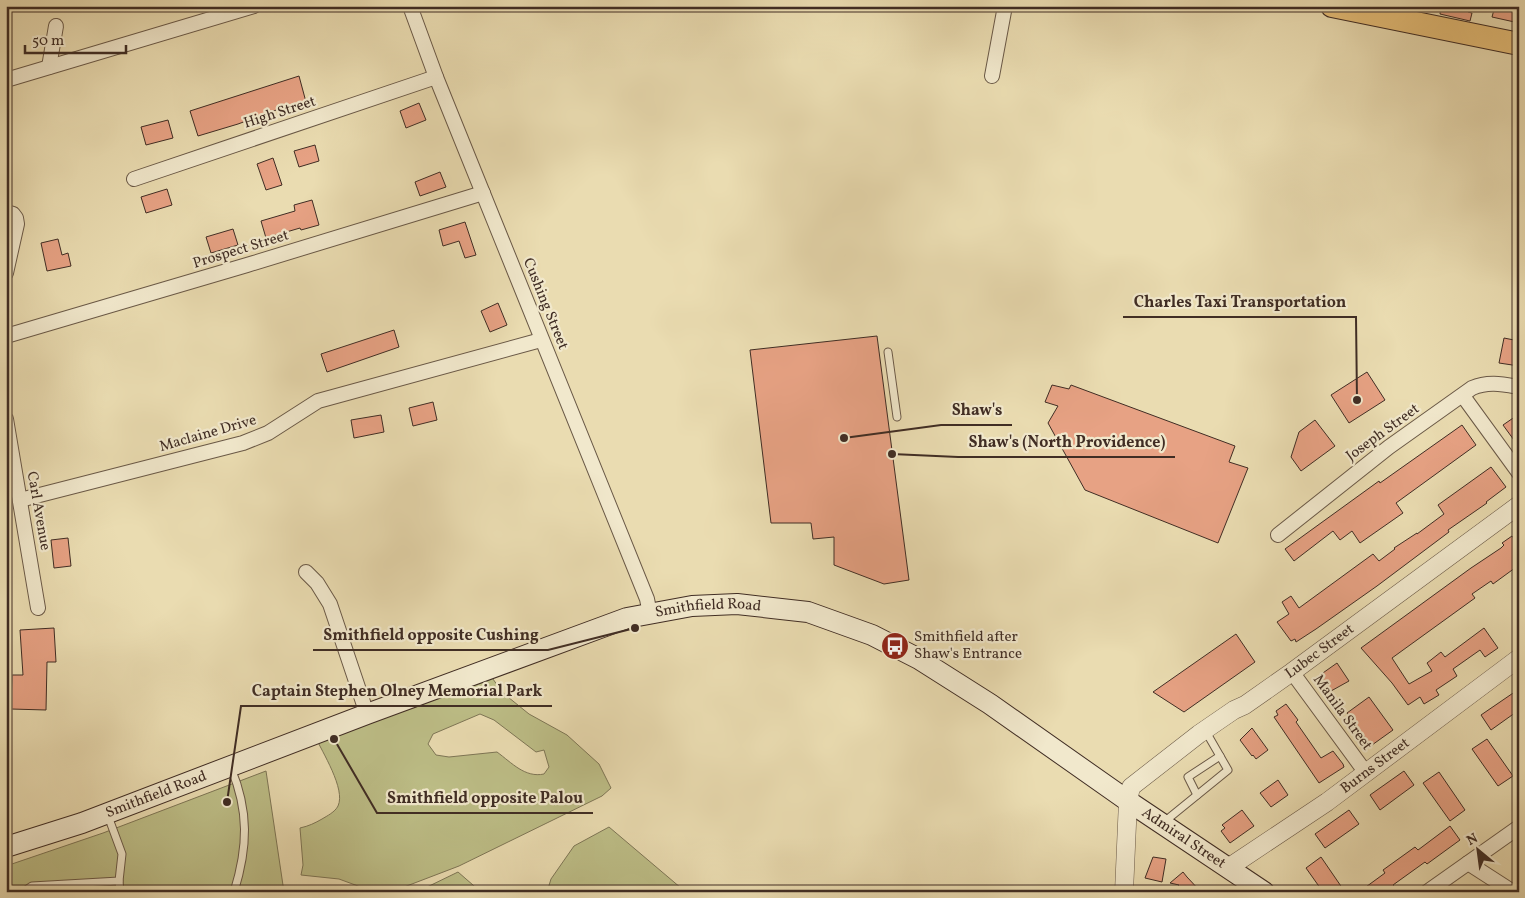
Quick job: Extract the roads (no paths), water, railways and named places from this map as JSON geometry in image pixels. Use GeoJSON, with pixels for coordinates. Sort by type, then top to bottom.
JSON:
{"type":"FeatureCollection","features":[{"type":"Feature","properties":{"kind":"main road"},"geometry":{"type":"LineString","coordinates":[[1332,6],[1519,44]]}},
{"type":"Feature","properties":{"kind":"main road","name":"Smithfield Road"},"geometry":{"type":"LineString","coordinates":[[6,847],[73,826],[367,714],[628,618],[692,606],[730,604],[808,612],[872,635],[919,659],[990,704],[1128,801]]}},
{"type":"Feature","properties":{"kind":"main road","name":"Admiral Street"},"geometry":{"type":"LineString","coordinates":[[1128,801],[1264,892]]}},
{"type":"Feature","properties":{"kind":"street"},"geometry":{"type":"LineString","coordinates":[[6,80],[254,6]]}},
{"type":"Feature","properties":{"kind":"street","name":"Cushing Street"},"geometry":{"type":"LineString","coordinates":[[410,6],[436,77],[484,193],[541,340],[600,479],[647,599],[650,614]]}},
{"type":"Feature","properties":{"kind":"street"},"geometry":{"type":"LineString","coordinates":[[992,76],[1005,6]]}},
{"type":"Feature","properties":{"kind":"street"},"geometry":{"type":"LineString","coordinates":[[49,67],[56,26]]}},
{"type":"Feature","properties":{"kind":"street","name":"High Street"},"geometry":{"type":"LineString","coordinates":[[134,179],[436,77]]}},
{"type":"Feature","properties":{"kind":"street","name":"Prospect Street"},"geometry":{"type":"LineString","coordinates":[[6,336],[484,193]]}},
{"type":"Feature","properties":{"kind":"street"},"geometry":{"type":"LineString","coordinates":[[6,273],[17,224],[16,218],[10,213]]}},
{"type":"Feature","properties":{"kind":"street","name":"Maclaine Drive"},"geometry":{"type":"LineString","coordinates":[[20,500],[243,443],[268,433],[318,401],[541,340]]}},
{"type":"Feature","properties":{"kind":"street","name":"Joseph Street"},"geometry":{"type":"LineString","coordinates":[[1278,535],[1389,446],[1472,388],[1482,384],[1519,387]]}},
{"type":"Feature","properties":{"kind":"street"},"geometry":{"type":"LineString","coordinates":[[1463,396],[1519,473]]}},
{"type":"Feature","properties":{"kind":"street","name":"Carl Avenue"},"geometry":{"type":"LineString","coordinates":[[6,419],[38,608]]}},
{"type":"Feature","properties":{"kind":"street","name":"Lubec Street"},"geometry":{"type":"LineString","coordinates":[[1128,801],[1131,787],[1205,730],[1292,672],[1519,504]]}},
{"type":"Feature","properties":{"kind":"street"},"geometry":{"type":"LineString","coordinates":[[306,572],[317,583],[330,604],[367,714]]}},
{"type":"Feature","properties":{"kind":"street","name":"Burns Street"},"geometry":{"type":"LineString","coordinates":[[1228,868],[1327,802],[1519,658]]}},
{"type":"Feature","properties":{"kind":"street","name":"Manila Street"},"geometry":{"type":"LineString","coordinates":[[1292,672],[1366,773]]}},
{"type":"Feature","properties":{"kind":"street"},"geometry":{"type":"LineString","coordinates":[[1124,892],[1128,801]]}},
{"type":"Feature","properties":{"kind":"street"},"geometry":{"type":"LineString","coordinates":[[1428,892],[1519,827]]}},
{"type":"Feature","properties":{"kind":"street"},"geometry":{"type":"LineString","coordinates":[[1468,863],[1513,892]]}},
{"type":"Feature","properties":{"kind":"lane"},"geometry":{"type":"LineString","coordinates":[[888,352],[897,417]]}},
{"type":"Feature","properties":{"kind":"lane"},"geometry":{"type":"LineString","coordinates":[[1161,824],[1228,770],[1205,730]]}},
{"type":"Feature","properties":{"kind":"lane"},"geometry":{"type":"LineString","coordinates":[[1197,795],[1188,778],[1220,756]]}},
{"type":"Feature","properties":{"kind":"lane"},"geometry":{"type":"LineString","coordinates":[[230,766],[239,788],[246,832],[244,853],[234,892]]}},
{"type":"Feature","properties":{"kind":"lane"},"geometry":{"type":"LineString","coordinates":[[107,813],[122,854],[119,882],[120,892]]}},
{"type":"Feature","properties":{"kind":"lane"},"geometry":{"type":"LineString","coordinates":[[23,892],[32,886],[119,882]]}},
{"type":"Feature","properties":{"kind":"place","name":"Charles Taxi Transportation"},"geometry":{"type":"Point","coordinates":[1357,400]}},
{"type":"Feature","properties":{"kind":"place","name":"Shaw's"},"geometry":{"type":"Point","coordinates":[844,438]}},
{"type":"Feature","properties":{"kind":"place","name":"Shaw's (North Providence)"},"geometry":{"type":"Point","coordinates":[892,454]}},
{"type":"Feature","properties":{"kind":"place","name":"Smithfield opposite Cushing"},"geometry":{"type":"Point","coordinates":[635,628]}},
{"type":"Feature","properties":{"kind":"place","name":"Smithfield after Shaw's Entrance"},"geometry":{"type":"Point","coordinates":[895,646]}},
{"type":"Feature","properties":{"kind":"place","name":"Smithfield opposite Palou"},"geometry":{"type":"Point","coordinates":[334,739]}},
{"type":"Feature","properties":{"kind":"place","name":"Captain Stephen Olney Memorial Park"},"geometry":{"type":"Point","coordinates":[227,802]}}]}
